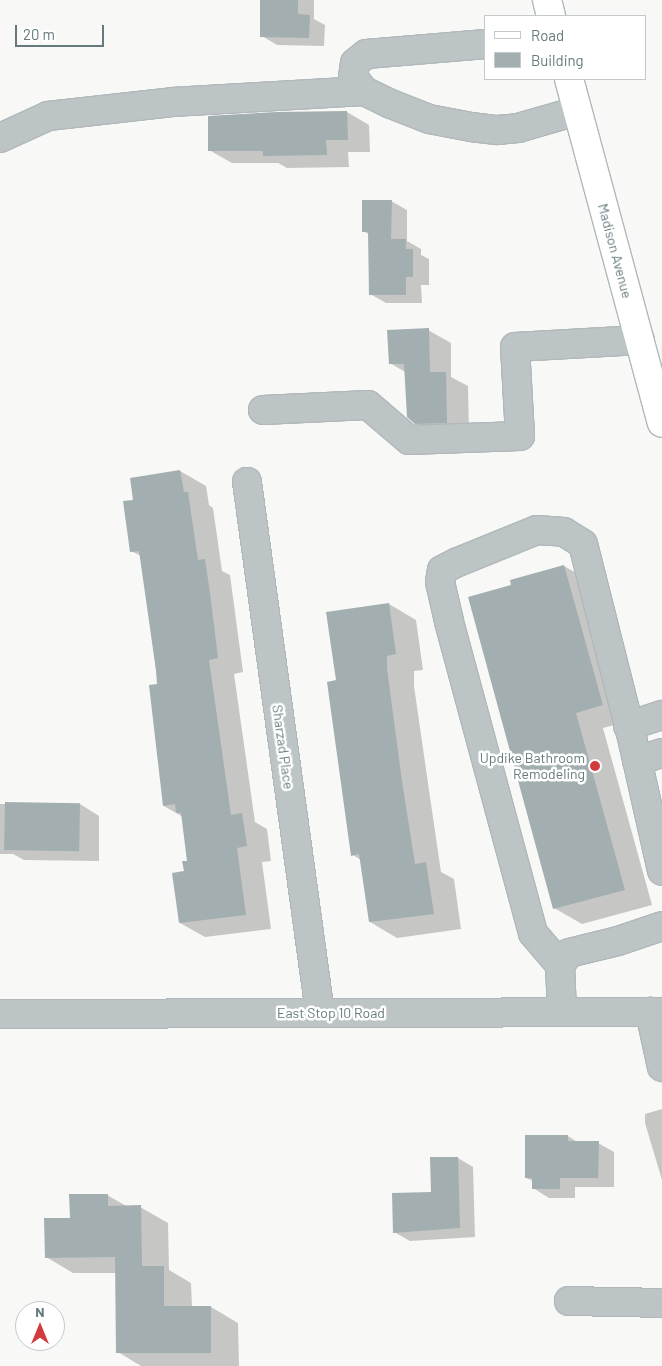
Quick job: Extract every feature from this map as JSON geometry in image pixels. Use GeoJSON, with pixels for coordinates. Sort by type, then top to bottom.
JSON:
{"type":"FeatureCollection","features":[{"type":"Feature","properties":{"kind":"main road"},"geometry":{"type":"LineString","coordinates":[[547,0],[552,15]]}},
{"type":"Feature","properties":{"kind":"main road","name":"Madison Avenue"},"geometry":{"type":"LineString","coordinates":[[569,80],[662,423]]}},
{"type":"Feature","properties":{"kind":"street"},"geometry":{"type":"LineString","coordinates":[[364,91],[353,77],[354,63],[366,54],[484,44]]}},
{"type":"Feature","properties":{"kind":"street"},"geometry":{"type":"LineString","coordinates":[[0,138],[48,116],[172,102],[364,91],[429,119],[497,130],[518,128],[578,111]]}},
{"type":"Feature","properties":{"kind":"street"},"geometry":{"type":"LineString","coordinates":[[263,410],[368,405],[409,440],[520,436],[515,347],[640,340]]}},
{"type":"Feature","properties":{"kind":"street","name":"Sharzad Place"},"geometry":{"type":"LineString","coordinates":[[247,482],[320,1013]]}},
{"type":"Feature","properties":{"kind":"street"},"geometry":{"type":"LineString","coordinates":[[562,1012],[560,966],[533,933],[449,621],[440,582],[442,570],[537,530],[564,532],[583,544],[628,726],[650,757],[662,870]]}},
{"type":"Feature","properties":{"kind":"street"},"geometry":{"type":"LineString","coordinates":[[628,726],[662,715]]}},
{"type":"Feature","properties":{"kind":"street"},"geometry":{"type":"LineString","coordinates":[[560,966],[569,953],[618,941],[662,926]]}},
{"type":"Feature","properties":{"kind":"street"},"geometry":{"type":"LineString","coordinates":[[656,1012],[662,1067]]}},
{"type":"Feature","properties":{"kind":"street","name":"East Stop 10 Road"},"geometry":{"type":"LineString","coordinates":[[0,1014],[656,1012]]}},
{"type":"Feature","properties":{"kind":"street"},"geometry":{"type":"LineString","coordinates":[[569,1301],[662,1303]]}},
{"type":"Feature","properties":{"kind":"building"},"geometry":{"type":"Polygon","coordinates":[[[260,0],[298,0],[298,14],[310,15],[309,38],[260,37],[260,0]]]}},
{"type":"Feature","properties":{"kind":"building"},"geometry":{"type":"Polygon","coordinates":[[[347,111],[348,140],[326,140],[327,155],[263,156],[263,151],[208,151],[208,116],[276,112],[347,111]]]}},
{"type":"Feature","properties":{"kind":"building"},"geometry":{"type":"Polygon","coordinates":[[[362,200],[392,200],[391,239],[406,239],[406,249],[413,249],[413,277],[406,277],[406,295],[369,295],[368,232],[362,232],[362,200]]]}},
{"type":"Feature","properties":{"kind":"building"},"geometry":{"type":"Polygon","coordinates":[[[429,328],[430,372],[446,372],[447,423],[415,424],[407,417],[404,364],[389,364],[387,330],[429,328]]]}},
{"type":"Feature","properties":{"kind":"building"},"geometry":{"type":"Polygon","coordinates":[[[180,470],[184,492],[188,492],[198,560],[205,559],[218,658],[209,660],[231,815],[242,813],[247,846],[237,848],[246,915],[179,923],[172,873],[184,871],[182,861],[187,861],[181,813],[176,813],[175,804],[163,806],[149,685],[157,684],[156,670],[139,551],[130,552],[123,501],[133,500],[130,478],[180,470]]]}},
{"type":"Feature","properties":{"kind":"building"},"geometry":{"type":"Polygon","coordinates":[[[564,565],[603,705],[576,713],[625,890],[553,909],[468,597],[511,585],[510,580],[564,565]]]}},
{"type":"Feature","properties":{"kind":"building"},"geometry":{"type":"Polygon","coordinates":[[[389,603],[396,654],[387,656],[387,669],[402,781],[415,864],[426,862],[434,914],[369,922],[359,854],[351,856],[327,682],[336,680],[326,612],[389,603]]]}},
{"type":"Feature","properties":{"kind":"building"},"geometry":{"type":"Polygon","coordinates":[[[5,802],[80,803],[79,851],[4,850],[5,802]]]}},
{"type":"Feature","properties":{"kind":"building"},"geometry":{"type":"Polygon","coordinates":[[[525,1135],[568,1135],[568,1141],[599,1141],[598,1178],[560,1178],[560,1189],[532,1189],[532,1178],[525,1178],[525,1135]]]}},
{"type":"Feature","properties":{"kind":"building"},"geometry":{"type":"Polygon","coordinates":[[[430,1157],[458,1157],[460,1228],[393,1233],[392,1193],[431,1192],[430,1157]]]}},
{"type":"Feature","properties":{"kind":"building"},"geometry":{"type":"Polygon","coordinates":[[[69,1194],[108,1194],[108,1206],[141,1205],[142,1266],[164,1266],[164,1306],[211,1306],[211,1353],[116,1353],[115,1257],[45,1258],[44,1218],[70,1218],[69,1194]]]}},
{"type":"Feature","properties":{"kind":"place","name":"Updike Bathroom Remodeling"},"geometry":{"type":"Point","coordinates":[595,766]}}]}
